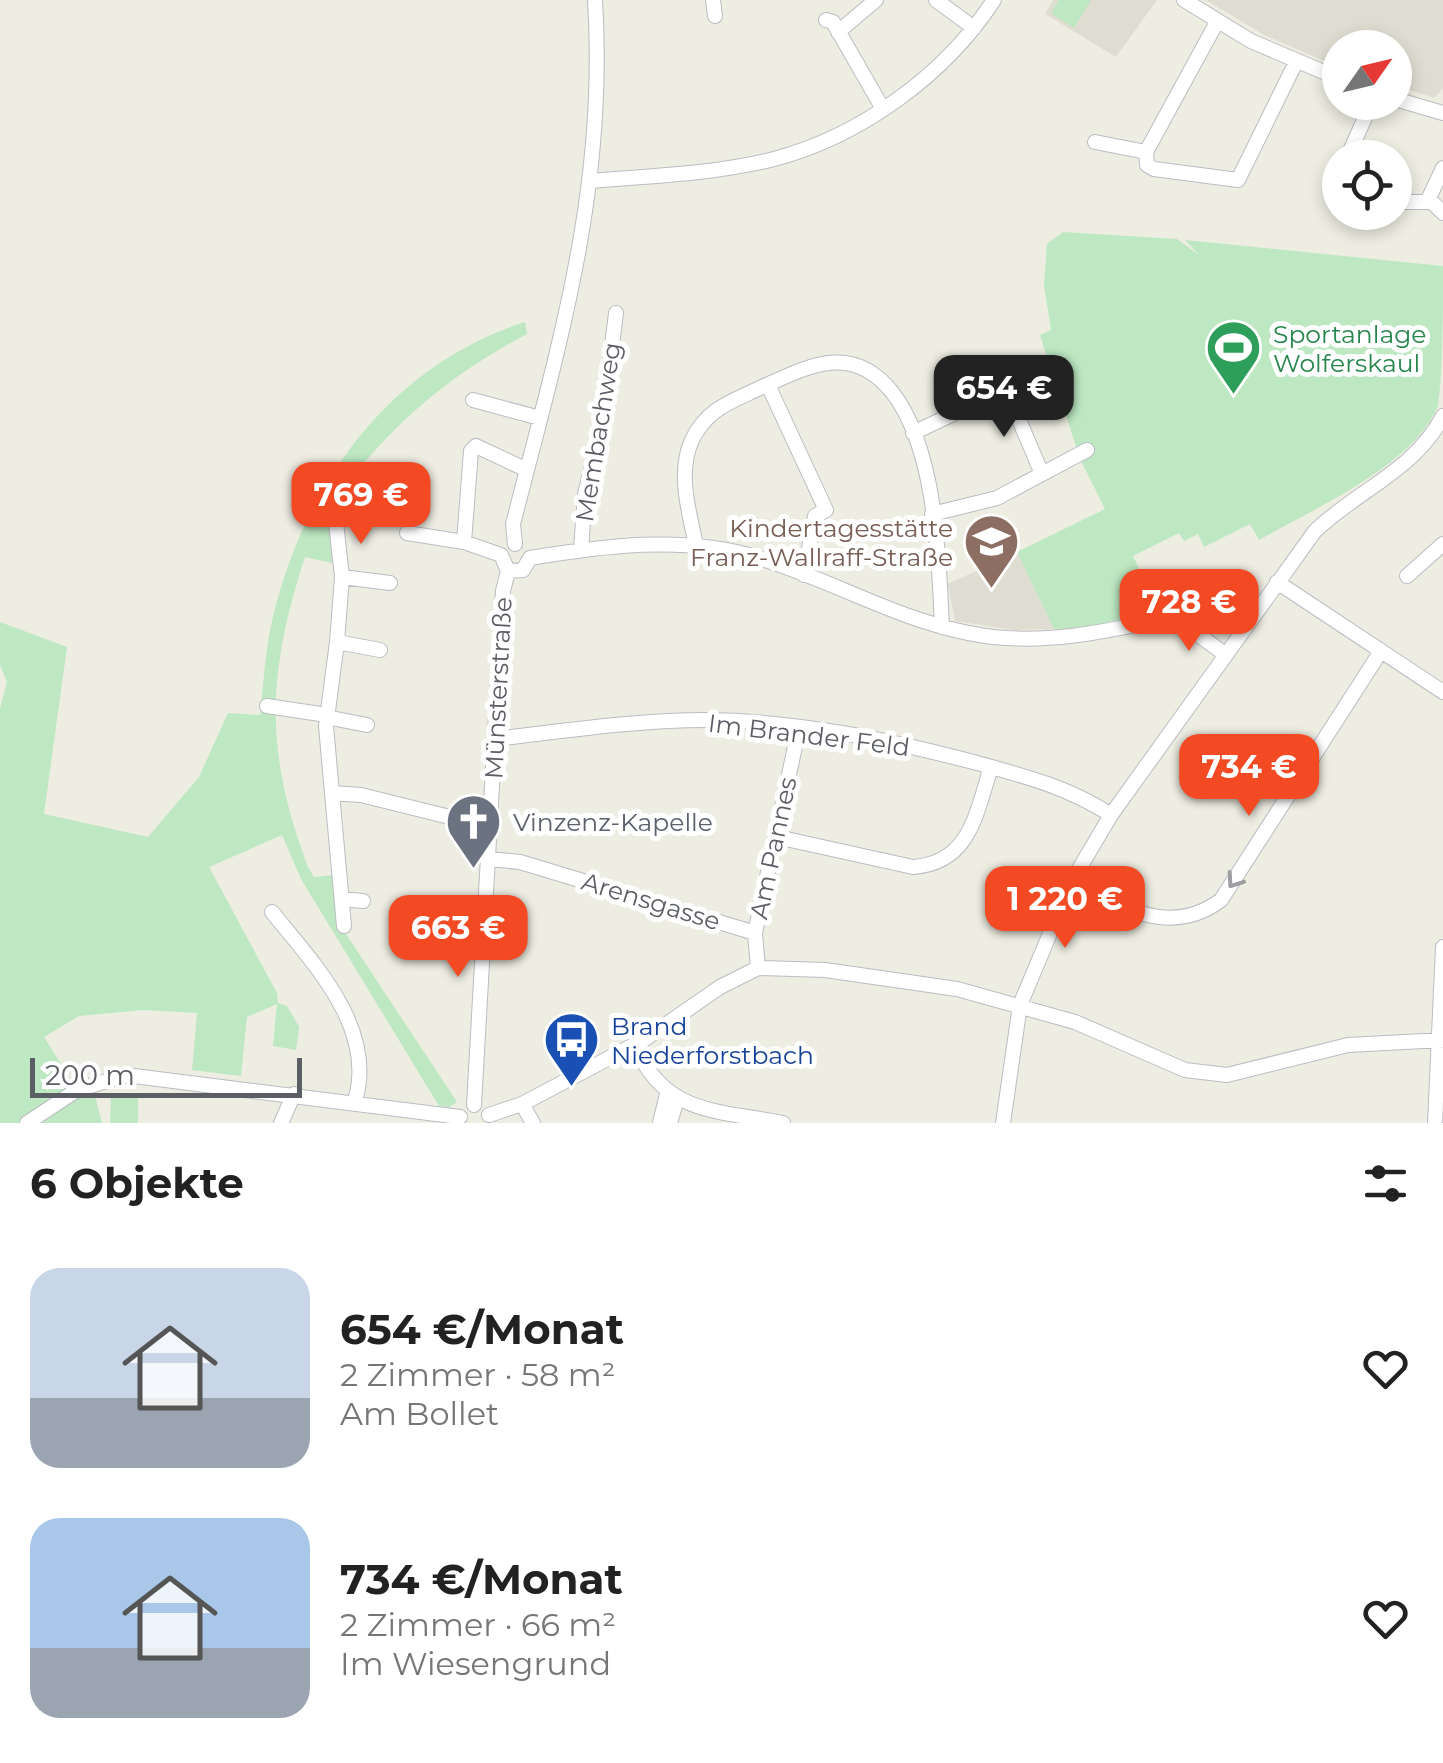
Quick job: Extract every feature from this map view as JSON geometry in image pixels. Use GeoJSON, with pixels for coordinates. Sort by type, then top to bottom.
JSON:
{"type":"FeatureCollection","features":[{"type":"Feature","properties":{"kind":"street"},"geometry":{"type":"LineString","coordinates":[[514,544],[513,524],[569,309],[590,182],[600,78],[595,0]]}},
{"type":"Feature","properties":{"kind":"street"},"geometry":{"type":"LineString","coordinates":[[838,32],[876,0]]}},
{"type":"Feature","properties":{"kind":"street"},"geometry":{"type":"LineString","coordinates":[[936,0],[974,28]]}},
{"type":"Feature","properties":{"kind":"street"},"geometry":{"type":"LineString","coordinates":[[590,182],[778,158],[823,141],[883,109],[930,74],[974,28],[994,0]]}},
{"type":"Feature","properties":{"kind":"street"},"geometry":{"type":"LineString","coordinates":[[1184,0],[1217,22],[1322,72]]}},
{"type":"Feature","properties":{"kind":"street"},"geometry":{"type":"LineString","coordinates":[[826,20],[838,32],[883,109]]}},
{"type":"Feature","properties":{"kind":"street"},"geometry":{"type":"LineString","coordinates":[[1217,22],[1146,152],[1147,165],[1154,170],[1238,180],[1296,62]]}},
{"type":"Feature","properties":{"kind":"street"},"geometry":{"type":"LineString","coordinates":[[1412,104],[1443,113]]}},
{"type":"Feature","properties":{"kind":"street"},"geometry":{"type":"LineString","coordinates":[[1095,142],[1146,152]]}},
{"type":"Feature","properties":{"kind":"street"},"geometry":{"type":"LineString","coordinates":[[1412,204],[1430,199],[1443,168]]}},
{"type":"Feature","properties":{"kind":"street"},"geometry":{"type":"LineString","coordinates":[[1430,199],[1443,213]]}},
{"type":"Feature","properties":{"kind":"street","name":"Membachweg"},"geometry":{"type":"LineString","coordinates":[[581,550],[585,494],[602,427],[616,313]]}},
{"type":"Feature","properties":{"kind":"street"},"geometry":{"type":"LineString","coordinates":[[696,545],[684,476],[690,442],[710,412],[805,366],[838,362],[868,369],[892,392],[913,433],[932,514],[942,628]]}},
{"type":"Feature","properties":{"kind":"street"},"geometry":{"type":"LineString","coordinates":[[913,433],[1006,389],[1040,368]]}},
{"type":"Feature","properties":{"kind":"street"},"geometry":{"type":"LineString","coordinates":[[768,385],[826,510],[815,516],[804,574]]}},
{"type":"Feature","properties":{"kind":"street"},"geometry":{"type":"LineString","coordinates":[[1006,389],[1042,474]]}},
{"type":"Feature","properties":{"kind":"street"},"geometry":{"type":"LineString","coordinates":[[473,400],[540,418]]}},
{"type":"Feature","properties":{"kind":"street"},"geometry":{"type":"LineString","coordinates":[[1003,1123],[1020,1005],[1072,881],[1111,815],[1277,582],[1332,514],[1414,457],[1443,416]]}},
{"type":"Feature","properties":{"kind":"street"},"geometry":{"type":"LineString","coordinates":[[464,542],[470,451],[476,446],[526,470]]}},
{"type":"Feature","properties":{"kind":"street"},"geometry":{"type":"LineString","coordinates":[[932,514],[980,504],[1087,450]]}},
{"type":"Feature","properties":{"kind":"street"},"geometry":{"type":"LineString","coordinates":[[336,522],[342,577],[326,716],[344,926]]}},
{"type":"Feature","properties":{"kind":"street"},"geometry":{"type":"LineString","coordinates":[[407,533],[464,542],[501,555],[514,544]]}},
{"type":"Feature","properties":{"kind":"street"},"geometry":{"type":"LineString","coordinates":[[514,544],[526,549],[530,558],[581,550],[696,545],[753,556],[942,628],[989,637],[1074,637],[1174,618],[1226,655]]}},
{"type":"Feature","properties":{"kind":"street"},"geometry":{"type":"LineString","coordinates":[[1407,576],[1443,544]]}},
{"type":"Feature","properties":{"kind":"street","name":"Münsterstraße"},"geometry":{"type":"LineString","coordinates":[[474,1105],[503,592],[508,572],[501,555]]}},
{"type":"Feature","properties":{"kind":"street","name":"Münsterstraße"},"geometry":{"type":"LineString","coordinates":[[508,572],[523,570],[530,558]]}},
{"type":"Feature","properties":{"kind":"street"},"geometry":{"type":"LineString","coordinates":[[342,577],[390,582]]}},
{"type":"Feature","properties":{"kind":"street"},"geometry":{"type":"LineString","coordinates":[[1277,582],[1443,692]]}},
{"type":"Feature","properties":{"kind":"street"},"geometry":{"type":"LineString","coordinates":[[337,642],[380,650]]}},
{"type":"Feature","properties":{"kind":"street"},"geometry":{"type":"LineString","coordinates":[[1072,881],[1126,909],[1157,919],[1182,920],[1203,913],[1221,900],[1381,651]]}},
{"type":"Feature","properties":{"kind":"street"},"geometry":{"type":"LineString","coordinates":[[266,706],[367,725]]}},
{"type":"Feature","properties":{"kind":"street","name":"Im Brander Feld"},"geometry":{"type":"LineString","coordinates":[[495,739],[670,721],[799,728],[868,737],[1062,786],[1111,815]]}},
{"type":"Feature","properties":{"kind":"street","name":"Am Pannes"},"geometry":{"type":"LineString","coordinates":[[758,968],[754,933],[799,728]]}},
{"type":"Feature","properties":{"kind":"street"},"geometry":{"type":"LineString","coordinates":[[777,837],[913,866],[936,865],[952,857],[966,836],[991,767]]}},
{"type":"Feature","properties":{"kind":"street"},"geometry":{"type":"LineString","coordinates":[[332,793],[490,826]]}},
{"type":"Feature","properties":{"kind":"street","name":"Arensgasse"},"geometry":{"type":"LineString","coordinates":[[489,858],[520,862],[754,933]]}},
{"type":"Feature","properties":{"kind":"street"},"geometry":{"type":"LineString","coordinates":[[342,899],[364,901]]}},
{"type":"Feature","properties":{"kind":"street"},"geometry":{"type":"LineString","coordinates":[[272,912],[349,1018],[360,1074],[355,1102]]}},
{"type":"Feature","properties":{"kind":"street"},"geometry":{"type":"LineString","coordinates":[[1435,1123],[1443,947]]}},
{"type":"Feature","properties":{"kind":"street"},"geometry":{"type":"LineString","coordinates":[[27,1123],[77,1090],[126,1075],[355,1102],[460,1120],[474,1105],[489,1119],[634,1045],[720,987],[758,968],[871,975],[1020,1005],[1075,1022],[1185,1070],[1227,1075],[1348,1045],[1440,1039]]}},
{"type":"Feature","properties":{"kind":"street"},"geometry":{"type":"LineString","coordinates":[[634,1045],[650,1077],[672,1097],[784,1123]]}},
{"type":"Feature","properties":{"kind":"street"},"geometry":{"type":"LineString","coordinates":[[281,1123],[294,1094]]}},
{"type":"Feature","properties":{"kind":"street"},"geometry":{"type":"LineString","coordinates":[[660,1123],[672,1097]]}},
{"type":"Feature","properties":{"kind":"street"},"geometry":{"type":"LineString","coordinates":[[670,1123],[672,1097]]}},
{"type":"Feature","properties":{"kind":"street"},"geometry":{"type":"LineString","coordinates":[[522,1104],[533,1123]]}},
{"type":"Feature","properties":{"kind":"shaded area"},"geometry":{"type":"Polygon","coordinates":[[[1053,0],[1157,0],[1116,57],[1045,14],[1053,0]]]}},
{"type":"Feature","properties":{"kind":"shaded area"},"geometry":{"type":"Polygon","coordinates":[[[1206,0],[1443,0],[1443,88],[1434,98],[1412,91],[1412,30],[1322,30],[1322,60],[1264,35],[1206,0]]]}},
{"type":"Feature","properties":{"kind":"shaded area","name":"Kindertagesstätte Franz-Wallraff-Straße"},"geometry":{"type":"Polygon","coordinates":[[[1017,552],[1054,629],[1014,630],[955,621],[948,584],[1017,552]]]}},
{"type":"Feature","properties":{"kind":"green space"},"geometry":{"type":"Polygon","coordinates":[[[1059,0],[1091,0],[1074,28],[1051,13],[1059,0]]]}},
{"type":"Feature","properties":{"kind":"green space","name":"Sportanlage Wolferskaul"},"geometry":{"type":"Polygon","coordinates":[[[1063,232],[1177,239],[1199,255],[1185,240],[1443,266],[1438,406],[1425,428],[1385,467],[1259,540],[1250,524],[1204,547],[1198,534],[1184,541],[1179,533],[1133,556],[1159,610],[1084,628],[1054,629],[1017,552],[1105,509],[1080,459],[1040,335],[1051,330],[1044,285],[1047,244],[1063,232]]]}},
{"type":"Feature","properties":{"kind":"green space"},"geometry":{"type":"Polygon","coordinates":[[[525,322],[527,334],[464,372],[411,414],[364,463],[318,521],[329,526],[332,563],[305,557],[283,638],[278,676],[278,749],[284,786],[308,867],[314,877],[333,875],[340,925],[457,1102],[450,1107],[439,1106],[301,879],[282,835],[209,867],[277,993],[278,1003],[287,1006],[299,1027],[296,1050],[273,1046],[277,1004],[247,1017],[241,1076],[192,1070],[197,1013],[143,1010],[79,1016],[44,1037],[75,1086],[19,1123],[0,1123],[0,709],[7,682],[0,665],[0,622],[67,647],[44,814],[148,837],[199,777],[228,713],[260,715],[270,629],[287,568],[331,476],[360,435],[394,399],[433,367],[477,342],[525,322]]]}},
{"type":"Feature","properties":{"kind":"green space"},"geometry":{"type":"Polygon","coordinates":[[[93,1088],[102,1123],[37,1123],[93,1088]]]}},
{"type":"Feature","properties":{"kind":"green space"},"geometry":{"type":"Polygon","coordinates":[[[111,1094],[138,1095],[138,1123],[110,1123],[111,1094]]]}},
{"type":"Feature","properties":{"kind":"place","name":"Sportanlage Wolferskaul"},"geometry":{"type":"Point","coordinates":[1234,397]}},
{"type":"Feature","properties":{"kind":"place","name":"Kindertagesstätte Franz-Wallraff-Straße"},"geometry":{"type":"Point","coordinates":[992,591]}},
{"type":"Feature","properties":{"kind":"place","name":"Vinzenz-Kapelle"},"geometry":{"type":"Point","coordinates":[474,871]}},
{"type":"Feature","properties":{"kind":"place","name":"Brand Niederforstbach"},"geometry":{"type":"Point","coordinates":[572,1089]}}]}
